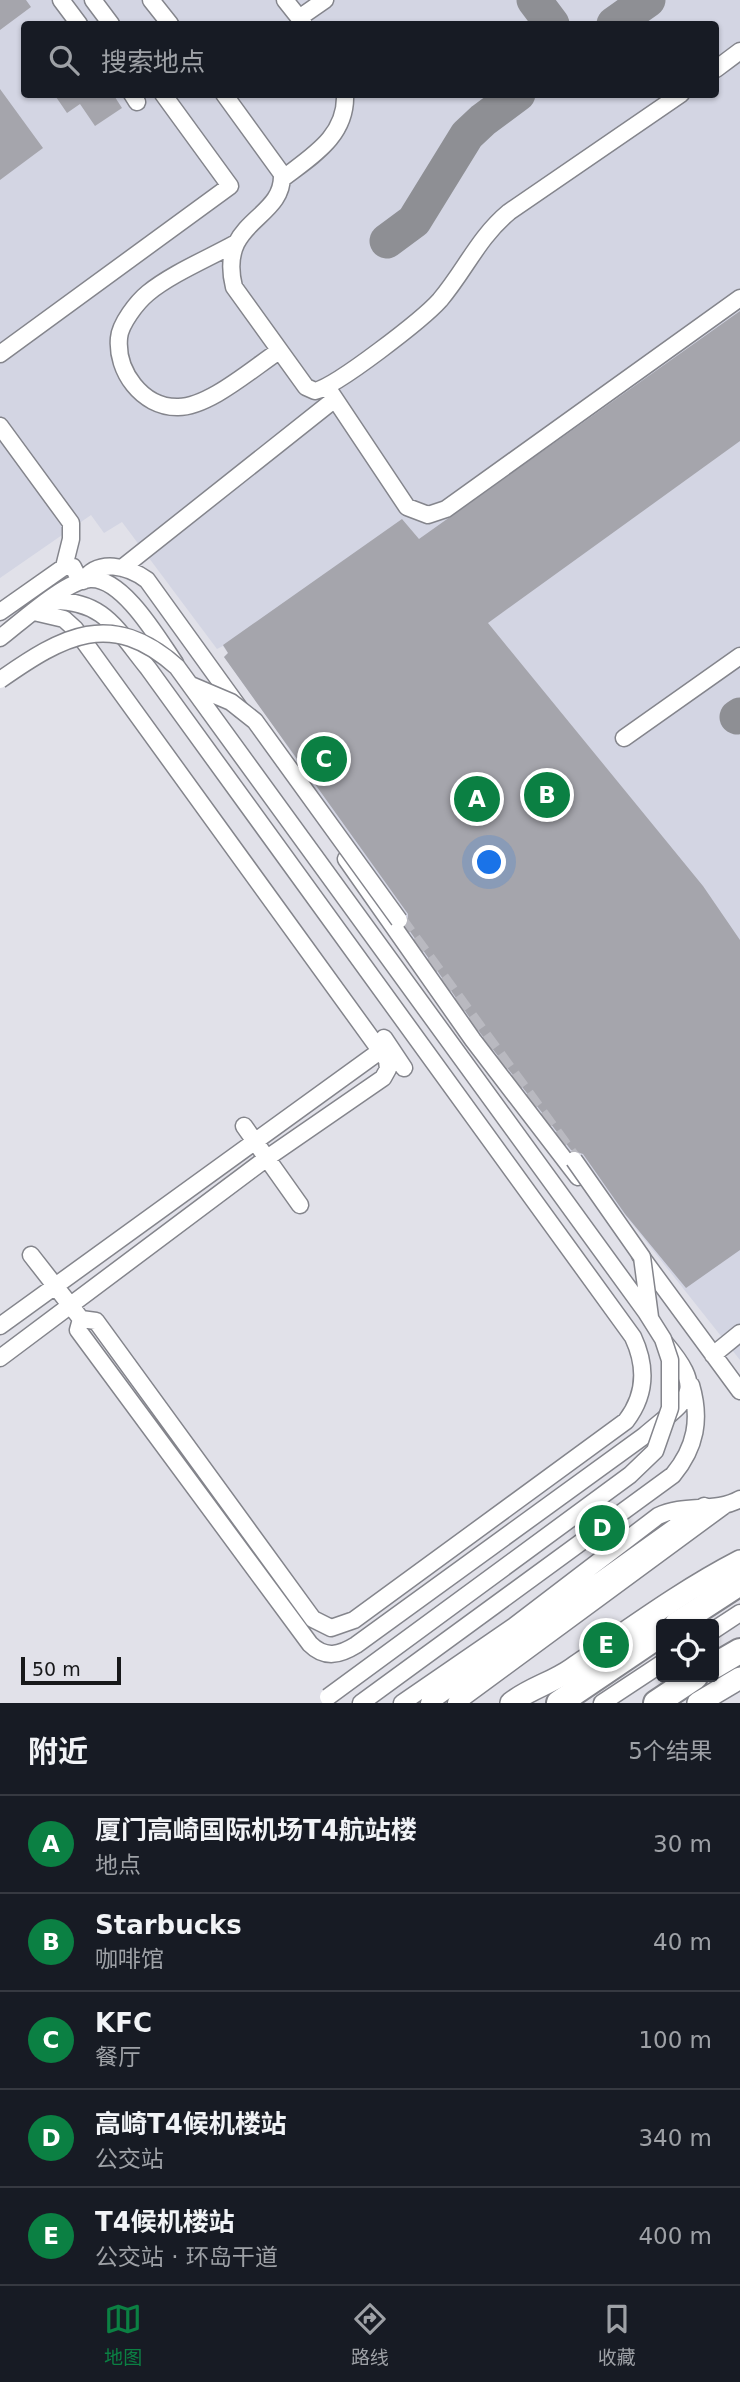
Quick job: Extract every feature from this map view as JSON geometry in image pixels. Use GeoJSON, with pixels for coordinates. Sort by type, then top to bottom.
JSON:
{"type":"FeatureCollection","features":[{"type":"Feature","properties":{"kind":"highway"},"geometry":{"type":"LineString","coordinates":[[685,1619],[740,1583]]}},
{"type":"Feature","properties":{"kind":"highway"},"geometry":{"type":"LineString","coordinates":[[559,1703],[573,1680],[656,1637]]}},
{"type":"Feature","properties":{"kind":"highway"},"geometry":{"type":"LineString","coordinates":[[719,1663],[740,1651]]}},
{"type":"Feature","properties":{"kind":"highway"},"geometry":{"type":"LineString","coordinates":[[656,1703],[688,1682]]}},
{"type":"Feature","properties":{"kind":"main road"},"geometry":{"type":"LineString","coordinates":[[511,1703],[529,1689],[573,1680],[691,1587],[740,1561]]}},
{"type":"Feature","properties":{"kind":"main road"},"geometry":{"type":"LineString","coordinates":[[698,1703],[740,1678]]}},
{"type":"Feature","properties":{"kind":"street"},"geometry":{"type":"LineString","coordinates":[[61,0],[77,21]]}},
{"type":"Feature","properties":{"kind":"street"},"geometry":{"type":"LineString","coordinates":[[93,0],[109,21]]}},
{"type":"Feature","properties":{"kind":"street"},"geometry":{"type":"LineString","coordinates":[[151,0],[168,21]]}},
{"type":"Feature","properties":{"kind":"street"},"geometry":{"type":"LineString","coordinates":[[285,0],[302,21],[325,0]]}},
{"type":"Feature","properties":{"kind":"street"},"geometry":{"type":"LineString","coordinates":[[719,67],[740,51]]}},
{"type":"Feature","properties":{"kind":"street"},"geometry":{"type":"LineString","coordinates":[[0,354],[230,186],[166,98]]}},
{"type":"Feature","properties":{"kind":"street"},"geometry":{"type":"LineString","coordinates":[[227,98],[278,164],[282,179],[279,194],[244,229],[236,243],[230,271],[234,287],[306,387],[331,393],[407,507],[428,515],[446,509],[740,298]]}},
{"type":"Feature","properties":{"kind":"street"},"geometry":{"type":"LineString","coordinates":[[282,179],[334,135],[346,112],[345,98]]}},
{"type":"Feature","properties":{"kind":"street"},"geometry":{"type":"LineString","coordinates":[[122,568],[439,302],[488,230],[502,218],[675,98]]}},
{"type":"Feature","properties":{"kind":"street"},"geometry":{"type":"LineString","coordinates":[[236,243],[148,293],[131,313],[119,336],[120,361],[131,384],[148,399],[176,408],[198,404],[279,351]]}},
{"type":"Feature","properties":{"kind":"street"},"geometry":{"type":"LineString","coordinates":[[0,426],[71,523],[71,539],[64,567]]}},
{"type":"Feature","properties":{"kind":"street"},"geometry":{"type":"LineString","coordinates":[[0,612],[64,567],[73,567],[81,581]]}},
{"type":"Feature","properties":{"kind":"street"},"geometry":{"type":"LineString","coordinates":[[0,638],[95,569],[122,568],[141,576],[155,589],[472,1040],[675,1299],[740,1391]]}},
{"type":"Feature","properties":{"kind":"street"},"geometry":{"type":"LineString","coordinates":[[81,581],[96,579],[111,585],[140,613],[627,1297],[685,1367],[690,1379],[698,1412],[697,1425],[690,1449],[673,1475],[361,1703]]}},
{"type":"Feature","properties":{"kind":"street"},"geometry":{"type":"LineString","coordinates":[[50,601],[75,601],[96,609],[107,617],[148,668],[633,1337],[641,1358],[643,1379],[635,1410],[626,1421],[354,1620],[331,1628],[313,1619],[96,1321],[80,1319]]}},
{"type":"Feature","properties":{"kind":"street"},"geometry":{"type":"LineString","coordinates":[[0,1358],[69,1304],[101,1289],[267,1158],[383,1078],[389,1064],[75,629],[64,620],[34,612]]}},
{"type":"Feature","properties":{"kind":"street"},"geometry":{"type":"LineString","coordinates":[[0,680],[59,642],[106,634],[141,641],[161,653],[191,685],[663,1339],[671,1374],[670,1408],[655,1451],[630,1475],[324,1700]]}},
{"type":"Feature","properties":{"kind":"street"},"geometry":{"type":"LineString","coordinates":[[624,738],[740,656]]}},
{"type":"Feature","properties":{"kind":"street"},"geometry":{"type":"LineString","coordinates":[[191,685],[231,702],[255,721],[399,920]]}},
{"type":"Feature","properties":{"kind":"street"},"geometry":{"type":"LineString","coordinates":[[320,968],[340,978],[404,1068]]}},
{"type":"Feature","properties":{"kind":"street"},"geometry":{"type":"LineString","coordinates":[[0,1326],[380,1051]]}},
{"type":"Feature","properties":{"kind":"street"},"geometry":{"type":"LineString","coordinates":[[244,1126],[300,1205]]}},
{"type":"Feature","properties":{"kind":"street"},"geometry":{"type":"LineString","coordinates":[[574,1160],[642,1257],[651,1319]]}},
{"type":"Feature","properties":{"kind":"street"},"geometry":{"type":"LineString","coordinates":[[31,1255],[80,1319],[78,1330],[293,1622],[316,1650],[329,1654],[341,1653],[356,1645],[644,1436],[682,1404],[688,1395],[690,1379]]}},
{"type":"Feature","properties":{"kind":"street"},"geometry":{"type":"LineString","coordinates":[[713,1355],[740,1333]]}},
{"type":"Feature","properties":{"kind":"street"},"geometry":{"type":"LineString","coordinates":[[402,1703],[514,1626],[658,1516],[681,1507],[734,1501]]}},
{"type":"Feature","properties":{"kind":"street"},"geometry":{"type":"LineString","coordinates":[[456,1703],[734,1501]]}},
{"type":"Feature","properties":{"kind":"street"},"geometry":{"type":"LineString","coordinates":[[429,1703],[704,1506]]}},
{"type":"Feature","properties":{"kind":"street"},"geometry":{"type":"LineString","coordinates":[[719,1627],[740,1613]]}},
{"type":"Feature","properties":{"kind":"street"},"geometry":{"type":"LineString","coordinates":[[602,1703],[656,1667]]}},
{"type":"Feature","properties":{"kind":"shaded area"},"geometry":{"type":"Polygon","coordinates":[[[0,0],[740,0],[740,1360],[625,1215],[557,1141],[439,981],[276,729],[224,657],[228,653],[223,646],[217,649],[122,522],[104,533],[91,515],[0,578],[0,0]]]}},
{"type":"Feature","properties":{"kind":"building"},"geometry":{"type":"Polygon","coordinates":[[[0,0],[26,0],[31,7],[0,30],[0,0]]]}},
{"type":"Feature","properties":{"kind":"building"},"geometry":{"type":"Polygon","coordinates":[[[0,89],[43,148],[0,180],[0,89]]]}},
{"type":"Feature","properties":{"kind":"building"},"geometry":{"type":"Polygon","coordinates":[[[57,98],[116,98],[122,108],[95,126],[80,104],[67,113],[57,98]]]}},
{"type":"Feature","properties":{"kind":"building"},"geometry":{"type":"Polygon","coordinates":[[[740,311],[740,441],[488,623],[703,886],[740,940],[740,1250],[686,1288],[625,1214],[583,1154],[571,1150],[481,1034],[407,927],[408,914],[224,657],[228,653],[223,645],[402,519],[419,539],[740,311]]]}},
{"type":"Feature","properties":{"kind":"taxiway"},"geometry":{"type":"LineString","coordinates":[[534,0],[550,21]]}},
{"type":"Feature","properties":{"kind":"taxiway"},"geometry":{"type":"LineString","coordinates":[[618,21],[648,0]]}},
{"type":"Feature","properties":{"kind":"taxiway"},"geometry":{"type":"LineString","coordinates":[[387,241],[414,221],[467,135],[513,98]]}},
{"type":"Feature","properties":{"kind":"tunnel"},"geometry":{"type":"LineString","coordinates":[[399,920],[574,1160]]}},
{"type":"Feature","properties":{"kind":"place","name":"KFC"},"geometry":{"type":"Point","coordinates":[324,759]}},
{"type":"Feature","properties":{"kind":"place","name":"Starbucks"},"geometry":{"type":"Point","coordinates":[547,795]}},
{"type":"Feature","properties":{"kind":"place","name":"厦门高崎国际机场T4航站楼"},"geometry":{"type":"Point","coordinates":[477,799]}},
{"type":"Feature","properties":{"kind":"place","name":"高崎T4候机楼站"},"geometry":{"type":"Point","coordinates":[602,1528]}},
{"type":"Feature","properties":{"kind":"place","name":"T4候机楼站"},"geometry":{"type":"Point","coordinates":[606,1645]}}]}
